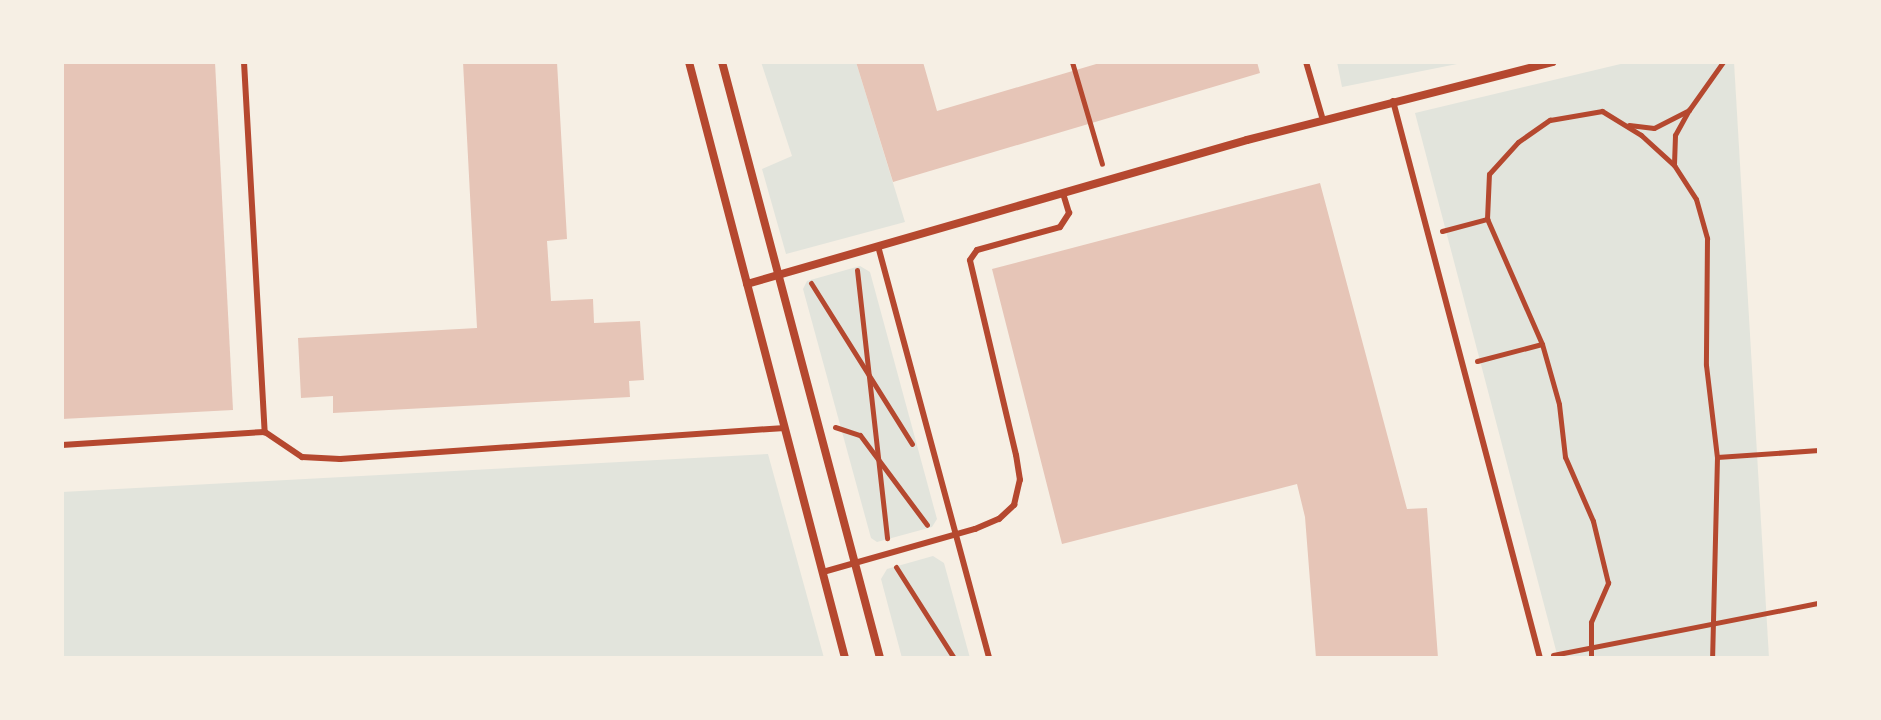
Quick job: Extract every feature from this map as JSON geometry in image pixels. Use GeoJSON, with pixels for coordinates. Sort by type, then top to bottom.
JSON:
{"type":"FeatureCollection","features":[{"type":"Feature","properties":{"kind":"street"},"geometry":{"type":"LineString","coordinates":[[689,62],[845,658]]}},
{"type":"Feature","properties":{"kind":"street"},"geometry":{"type":"LineString","coordinates":[[722,62],[880,658]]}},
{"type":"Feature","properties":{"kind":"street"},"geometry":{"type":"LineString","coordinates":[[747,284],[1323,120],[1552,62]]}},
{"type":"Feature","properties":{"kind":"lane"},"geometry":{"type":"LineString","coordinates":[[244,62],[265,432]]}},
{"type":"Feature","properties":{"kind":"lane"},"geometry":{"type":"LineString","coordinates":[[1306,62],[1323,120]]}},
{"type":"Feature","properties":{"kind":"lane"},"geometry":{"type":"LineString","coordinates":[[1393,101],[1540,658]]}},
{"type":"Feature","properties":{"kind":"lane"},"geometry":{"type":"LineString","coordinates":[[823,572],[999,519],[1014,505],[1020,480],[970,260],[977,250],[1060,227],[1069,213],[1063,193]]}},
{"type":"Feature","properties":{"kind":"lane"},"geometry":{"type":"LineString","coordinates":[[878,246],[989,658]]}},
{"type":"Feature","properties":{"kind":"lane"},"geometry":{"type":"LineString","coordinates":[[62,445],[265,432],[302,457],[340,459],[785,428]]}},
{"type":"Feature","properties":{"kind":"path"},"geometry":{"type":"LineString","coordinates":[[1072,62],[1106,181]]}},
{"type":"Feature","properties":{"kind":"path"},"geometry":{"type":"LineString","coordinates":[[1674,165],[1675,135],[1723,62]]}},
{"type":"Feature","properties":{"kind":"path"},"geometry":{"type":"LineString","coordinates":[[1624,125],[1654,128],[1689,110]]}},
{"type":"Feature","properties":{"kind":"path"},"geometry":{"type":"LineString","coordinates":[[1591,658],[1588,648],[1591,622],[1608,583],[1593,521],[1565,457],[1559,404],[1542,344],[1487,219],[1489,174],[1518,142],[1550,120],[1602,111],[1674,165],[1696,199],[1707,238],[1706,365],[1717,457],[1712,658]]}},
{"type":"Feature","properties":{"kind":"path"},"geometry":{"type":"LineString","coordinates":[[1428,235],[1487,219]]}},
{"type":"Feature","properties":{"kind":"path"},"geometry":{"type":"LineString","coordinates":[[854,254],[890,553],[954,658]]}},
{"type":"Feature","properties":{"kind":"path"},"geometry":{"type":"LineString","coordinates":[[802,268],[916,451]]}},
{"type":"Feature","properties":{"kind":"path"},"geometry":{"type":"LineString","coordinates":[[1463,364],[1542,344]]}},
{"type":"Feature","properties":{"kind":"path"},"geometry":{"type":"LineString","coordinates":[[819,425],[860,435],[937,540]]}},
{"type":"Feature","properties":{"kind":"path"},"geometry":{"type":"LineString","coordinates":[[1717,457],[1819,450]]}},
{"type":"Feature","properties":{"kind":"path"},"geometry":{"type":"LineString","coordinates":[[1540,658],[1819,603]]}},
{"type":"Feature","properties":{"kind":"shaded area"},"geometry":{"type":"Polygon","coordinates":[[[761,62],[856,62],[905,222],[786,254],[762,169],[792,156],[761,62]]]}},
{"type":"Feature","properties":{"kind":"shaded area"},"geometry":{"type":"Polygon","coordinates":[[[1337,62],[1467,62],[1342,87],[1337,62]]]}},
{"type":"Feature","properties":{"kind":"shaded area"},"geometry":{"type":"Polygon","coordinates":[[[1629,62],[1734,62],[1769,658],[1558,658],[1415,113],[1629,62]]]}},
{"type":"Feature","properties":{"kind":"shaded area"},"geometry":{"type":"Polygon","coordinates":[[[860,266],[870,272],[937,519],[932,527],[877,542],[871,538],[803,289],[807,281],[860,266]]]}},
{"type":"Feature","properties":{"kind":"shaded area"},"geometry":{"type":"Polygon","coordinates":[[[768,454],[824,658],[62,658],[62,492],[768,454]]]}},
{"type":"Feature","properties":{"kind":"shaded area"},"geometry":{"type":"Polygon","coordinates":[[[933,556],[944,563],[970,658],[902,658],[881,579],[887,569],[933,556]]]}},
{"type":"Feature","properties":{"kind":"building"},"geometry":{"type":"Polygon","coordinates":[[[62,62],[215,62],[233,410],[62,419],[62,62]]]}},
{"type":"Feature","properties":{"kind":"building"},"geometry":{"type":"Polygon","coordinates":[[[463,62],[557,62],[567,239],[547,241],[551,301],[593,299],[594,323],[640,321],[644,380],[629,381],[630,397],[333,413],[333,396],[301,398],[298,338],[477,328],[463,62]]]}},
{"type":"Feature","properties":{"kind":"building"},"geometry":{"type":"Polygon","coordinates":[[[856,62],[923,62],[937,111],[1103,62],[1257,62],[1260,73],[893,182],[856,62]]]}},
{"type":"Feature","properties":{"kind":"building"},"geometry":{"type":"Polygon","coordinates":[[[1320,183],[1407,509],[1427,508],[1438,658],[1316,658],[1305,517],[1297,484],[1062,544],[992,269],[1320,183]]]}}]}
